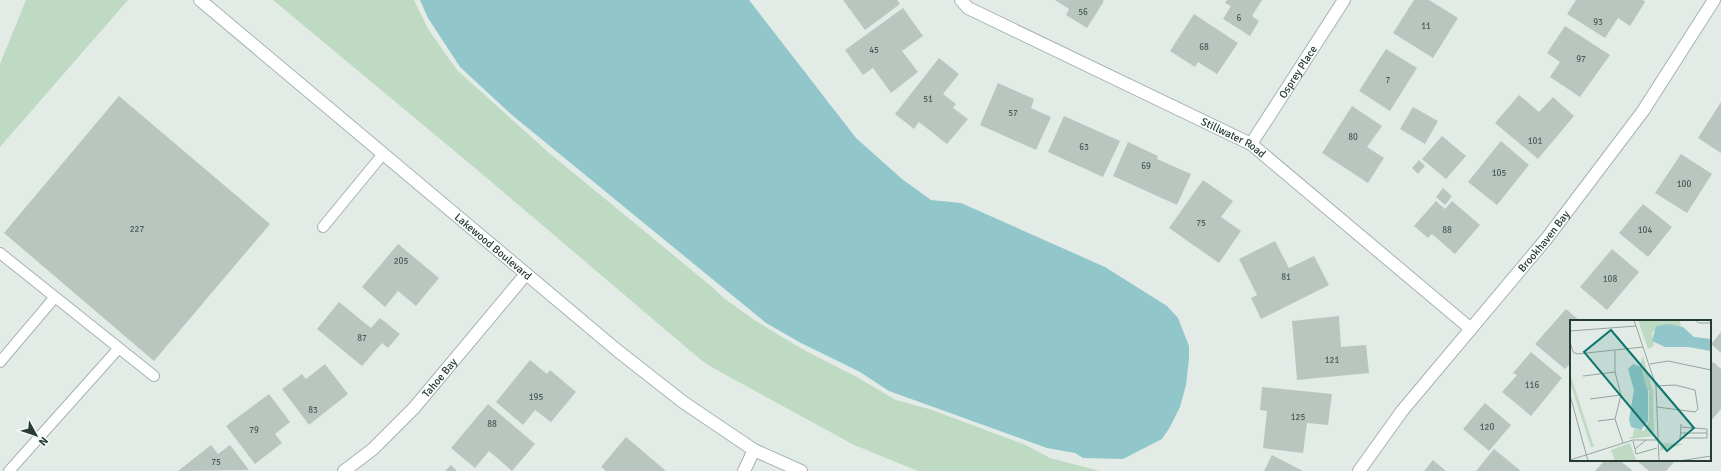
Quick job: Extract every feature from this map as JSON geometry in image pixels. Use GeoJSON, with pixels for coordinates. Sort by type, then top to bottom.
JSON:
{"type":"FeatureCollection","features":[{"type":"Feature","properties":{"kind":"street","name":"Lakewood Boulevard"},"geometry":{"type":"LineString","coordinates":[[200,0],[618,351],[683,402],[754,450],[801,471]]}},
{"type":"Feature","properties":{"kind":"street","name":"Osprey Place"},"geometry":{"type":"LineString","coordinates":[[1251,144],[1344,0]]}},
{"type":"Feature","properties":{"kind":"street","name":"Brookhaven Bay"},"geometry":{"type":"LineString","coordinates":[[1359,471],[1402,411],[1547,238],[1644,111],[1714,0]]}},
{"type":"Feature","properties":{"kind":"street","name":"Stillwater Road"},"geometry":{"type":"LineString","coordinates":[[967,3],[1251,144],[1471,329]]}},
{"type":"Feature","properties":{"kind":"street","name":"Tahoe Bay"},"geometry":{"type":"LineString","coordinates":[[344,471],[373,449],[414,408],[526,274]]}},
{"type":"Feature","properties":{"kind":"street"},"geometry":{"type":"LineString","coordinates":[[744,471],[754,450]]}},
{"type":"Feature","properties":{"kind":"lane"},"geometry":{"type":"LineString","coordinates":[[323,227],[383,154]]}},
{"type":"Feature","properties":{"kind":"lane"},"geometry":{"type":"LineString","coordinates":[[1,255],[154,376]]}},
{"type":"Feature","properties":{"kind":"lane"},"geometry":{"type":"LineString","coordinates":[[0,362],[55,297]]}},
{"type":"Feature","properties":{"kind":"lane"},"geometry":{"type":"LineString","coordinates":[[8,471],[119,348]]}},
{"type":"Feature","properties":{"kind":"green space"},"geometry":{"type":"Polygon","coordinates":[[[26,0],[128,0],[0,147],[0,64],[26,0]]]}},
{"type":"Feature","properties":{"kind":"green space"},"geometry":{"type":"Polygon","coordinates":[[[273,0],[414,0],[428,29],[457,70],[548,152],[725,299],[756,321],[802,349],[855,376],[896,400],[929,409],[1026,445],[1050,458],[1100,471],[918,471],[854,445],[715,369],[701,360],[481,173],[273,0]]]}},
{"type":"Feature","properties":{"kind":"water"},"geometry":{"type":"Polygon","coordinates":[[[420,0],[749,0],[856,138],[902,179],[931,200],[961,203],[1105,267],[1167,306],[1178,318],[1189,346],[1186,385],[1180,407],[1170,427],[1162,439],[1123,459],[1083,458],[1075,453],[1047,448],[889,391],[860,372],[801,343],[766,323],[512,115],[460,67],[428,18],[420,0]]]}},
{"type":"Feature","properties":{"kind":"building"},"geometry":{"type":"Polygon","coordinates":[[[843,0],[897,0],[900,4],[865,30],[843,0]]]}},
{"type":"Feature","properties":{"kind":"building"},"geometry":{"type":"Polygon","coordinates":[[[1055,0],[1104,1],[1087,28],[1066,15],[1069,9],[1055,0]]]}},
{"type":"Feature","properties":{"kind":"building"},"geometry":{"type":"Polygon","coordinates":[[[1227,0],[1262,0],[1252,16],[1259,21],[1250,36],[1223,19],[1231,6],[1225,3],[1227,0]]]}},
{"type":"Feature","properties":{"kind":"building"},"geometry":{"type":"Polygon","coordinates":[[[1414,0],[1429,0],[1458,18],[1433,58],[1393,33],[1414,0]]]}},
{"type":"Feature","properties":{"kind":"building"},"geometry":{"type":"Polygon","coordinates":[[[1576,0],[1643,0],[1645,2],[1630,26],[1618,18],[1605,38],[1567,14],[1576,0]]]}},
{"type":"Feature","properties":{"kind":"building"},"geometry":{"type":"Polygon","coordinates":[[[903,8],[923,36],[902,51],[918,72],[891,93],[873,68],[863,75],[845,50],[903,8]]]}},
{"type":"Feature","properties":{"kind":"building"},"geometry":{"type":"Polygon","coordinates":[[[1194,14],[1238,43],[1217,74],[1198,62],[1195,67],[1170,51],[1194,14]]]}},
{"type":"Feature","properties":{"kind":"building"},"geometry":{"type":"Polygon","coordinates":[[[1565,26],[1610,55],[1580,97],[1550,77],[1560,62],[1547,53],[1565,26]]]}},
{"type":"Feature","properties":{"kind":"building"},"geometry":{"type":"Polygon","coordinates":[[[1386,49],[1417,68],[1390,111],[1359,91],[1386,49]]]}},
{"type":"Feature","properties":{"kind":"building"},"geometry":{"type":"Polygon","coordinates":[[[939,58],[959,74],[943,94],[956,104],[953,108],[968,119],[947,144],[919,122],[914,129],[895,114],[939,58]]]}},
{"type":"Feature","properties":{"kind":"building"},"geometry":{"type":"Polygon","coordinates":[[[998,83],[1034,99],[1031,108],[1051,117],[1036,150],[980,125],[998,83]]]}},
{"type":"Feature","properties":{"kind":"building"},"geometry":{"type":"Polygon","coordinates":[[[1519,95],[1539,112],[1553,97],[1574,116],[1538,159],[1495,123],[1519,95]]]}},
{"type":"Feature","properties":{"kind":"building"},"geometry":{"type":"Polygon","coordinates":[[[119,96],[270,224],[154,361],[4,233],[119,96]]]}},
{"type":"Feature","properties":{"kind":"building"},"geometry":{"type":"Polygon","coordinates":[[[1721,102],[1721,153],[1698,138],[1721,102]]]}},
{"type":"Feature","properties":{"kind":"building"},"geometry":{"type":"Polygon","coordinates":[[[1352,106],[1382,126],[1367,147],[1384,158],[1368,183],[1322,153],[1352,106]]]}},
{"type":"Feature","properties":{"kind":"building"},"geometry":{"type":"Polygon","coordinates":[[[1413,107],[1438,121],[1425,144],[1400,129],[1413,107]]]}},
{"type":"Feature","properties":{"kind":"building"},"geometry":{"type":"Polygon","coordinates":[[[1064,116],[1120,141],[1103,177],[1048,152],[1064,116]]]}},
{"type":"Feature","properties":{"kind":"building"},"geometry":{"type":"Polygon","coordinates":[[[1442,136],[1466,156],[1446,179],[1422,159],[1442,136]]]}},
{"type":"Feature","properties":{"kind":"building"},"geometry":{"type":"Polygon","coordinates":[[[1501,141],[1529,165],[1497,205],[1468,182],[1501,141]]]}},
{"type":"Feature","properties":{"kind":"building"},"geometry":{"type":"Polygon","coordinates":[[[1128,142],[1158,156],[1157,159],[1191,174],[1177,205],[1113,176],[1128,142]]]}},
{"type":"Feature","properties":{"kind":"building"},"geometry":{"type":"Polygon","coordinates":[[[1681,154],[1712,174],[1687,213],[1655,193],[1681,154]]]}},
{"type":"Feature","properties":{"kind":"building"},"geometry":{"type":"Polygon","coordinates":[[[1419,160],[1425,166],[1418,174],[1412,168],[1419,160]]]}},
{"type":"Feature","properties":{"kind":"building"},"geometry":{"type":"Polygon","coordinates":[[[1203,180],[1233,201],[1221,217],[1241,231],[1219,263],[1169,228],[1203,180]]]}},
{"type":"Feature","properties":{"kind":"building"},"geometry":{"type":"Polygon","coordinates":[[[1443,188],[1452,196],[1445,205],[1436,197],[1443,188]]]}},
{"type":"Feature","properties":{"kind":"building"},"geometry":{"type":"Polygon","coordinates":[[[1436,201],[1445,209],[1452,201],[1480,225],[1455,254],[1432,234],[1428,238],[1414,226],[1436,201]]]}},
{"type":"Feature","properties":{"kind":"building"},"geometry":{"type":"Polygon","coordinates":[[[1643,204],[1672,227],[1648,257],[1619,233],[1643,204]]]}},
{"type":"Feature","properties":{"kind":"building"},"geometry":{"type":"Polygon","coordinates":[[[1275,241],[1289,268],[1314,256],[1329,285],[1261,319],[1251,298],[1257,295],[1239,259],[1275,241]]]}},
{"type":"Feature","properties":{"kind":"building"},"geometry":{"type":"Polygon","coordinates":[[[398,244],[439,278],[416,306],[398,291],[385,307],[362,287],[398,244]]]}},
{"type":"Feature","properties":{"kind":"building"},"geometry":{"type":"Polygon","coordinates":[[[1612,249],[1639,272],[1607,310],[1580,287],[1612,249]]]}},
{"type":"Feature","properties":{"kind":"building"},"geometry":{"type":"Polygon","coordinates":[[[339,302],[371,328],[380,318],[400,334],[388,348],[382,343],[362,366],[317,329],[339,302]]]}},
{"type":"Feature","properties":{"kind":"building"},"geometry":{"type":"Polygon","coordinates":[[[1566,309],[1579,320],[1570,320],[1570,364],[1565,369],[1535,344],[1566,309]]]}},
{"type":"Feature","properties":{"kind":"building"},"geometry":{"type":"Polygon","coordinates":[[[1339,316],[1341,347],[1366,345],[1369,373],[1297,380],[1292,321],[1339,316]]]}},
{"type":"Feature","properties":{"kind":"building"},"geometry":{"type":"Polygon","coordinates":[[[1721,332],[1721,353],[1711,344],[1721,332]]]}},
{"type":"Feature","properties":{"kind":"building"},"geometry":{"type":"Polygon","coordinates":[[[1531,352],[1562,378],[1531,416],[1502,392],[1517,375],[1513,373],[1531,352]]]}},
{"type":"Feature","properties":{"kind":"building"},"geometry":{"type":"Polygon","coordinates":[[[530,360],[547,374],[550,370],[576,392],[551,422],[535,410],[523,425],[496,402],[530,360]]]}},
{"type":"Feature","properties":{"kind":"building"},"geometry":{"type":"Polygon","coordinates":[[[1713,362],[1721,369],[1721,409],[1711,421],[1711,365],[1713,362]]]}},
{"type":"Feature","properties":{"kind":"building"},"geometry":{"type":"Polygon","coordinates":[[[325,364],[348,394],[309,425],[282,389],[302,374],[306,379],[325,364]]]}},
{"type":"Feature","properties":{"kind":"building"},"geometry":{"type":"Polygon","coordinates":[[[1262,387],[1332,394],[1328,425],[1307,423],[1303,453],[1263,448],[1267,411],[1260,410],[1262,387]]]}},
{"type":"Feature","properties":{"kind":"building"},"geometry":{"type":"Polygon","coordinates":[[[269,394],[290,422],[275,434],[282,443],[255,464],[226,426],[269,394]]]}},
{"type":"Feature","properties":{"kind":"building"},"geometry":{"type":"Polygon","coordinates":[[[1485,403],[1511,425],[1489,451],[1463,429],[1485,403]]]}},
{"type":"Feature","properties":{"kind":"building"},"geometry":{"type":"Polygon","coordinates":[[[488,404],[535,444],[512,471],[489,451],[475,468],[451,448],[488,404]]]}},
{"type":"Feature","properties":{"kind":"building"},"geometry":{"type":"Polygon","coordinates":[[[626,437],[666,471],[606,471],[601,467],[626,437]]]}},
{"type":"Feature","properties":{"kind":"building"},"geometry":{"type":"Polygon","coordinates":[[[211,445],[218,454],[230,445],[249,470],[178,471],[211,445]]]}},
{"type":"Feature","properties":{"kind":"building"},"geometry":{"type":"Polygon","coordinates":[[[1494,449],[1521,471],[1476,471],[1494,449]]]}},
{"type":"Feature","properties":{"kind":"building"},"geometry":{"type":"Polygon","coordinates":[[[1272,455],[1303,471],[1264,471],[1272,455]]]}},
{"type":"Feature","properties":{"kind":"building"},"geometry":{"type":"Polygon","coordinates":[[[1433,460],[1446,471],[1424,471],[1433,460]]]}},
{"type":"Feature","properties":{"kind":"building"},"geometry":{"type":"Polygon","coordinates":[[[1604,461],[1620,461],[1633,471],[1595,471],[1604,461]]]}},
{"type":"Feature","properties":{"kind":"building"},"geometry":{"type":"Polygon","coordinates":[[[1637,461],[1675,461],[1666,471],[1649,471],[1637,461]]]}},
{"type":"Feature","properties":{"kind":"building"},"geometry":{"type":"Polygon","coordinates":[[[451,465],[457,471],[445,471],[451,465]]]}}]}
